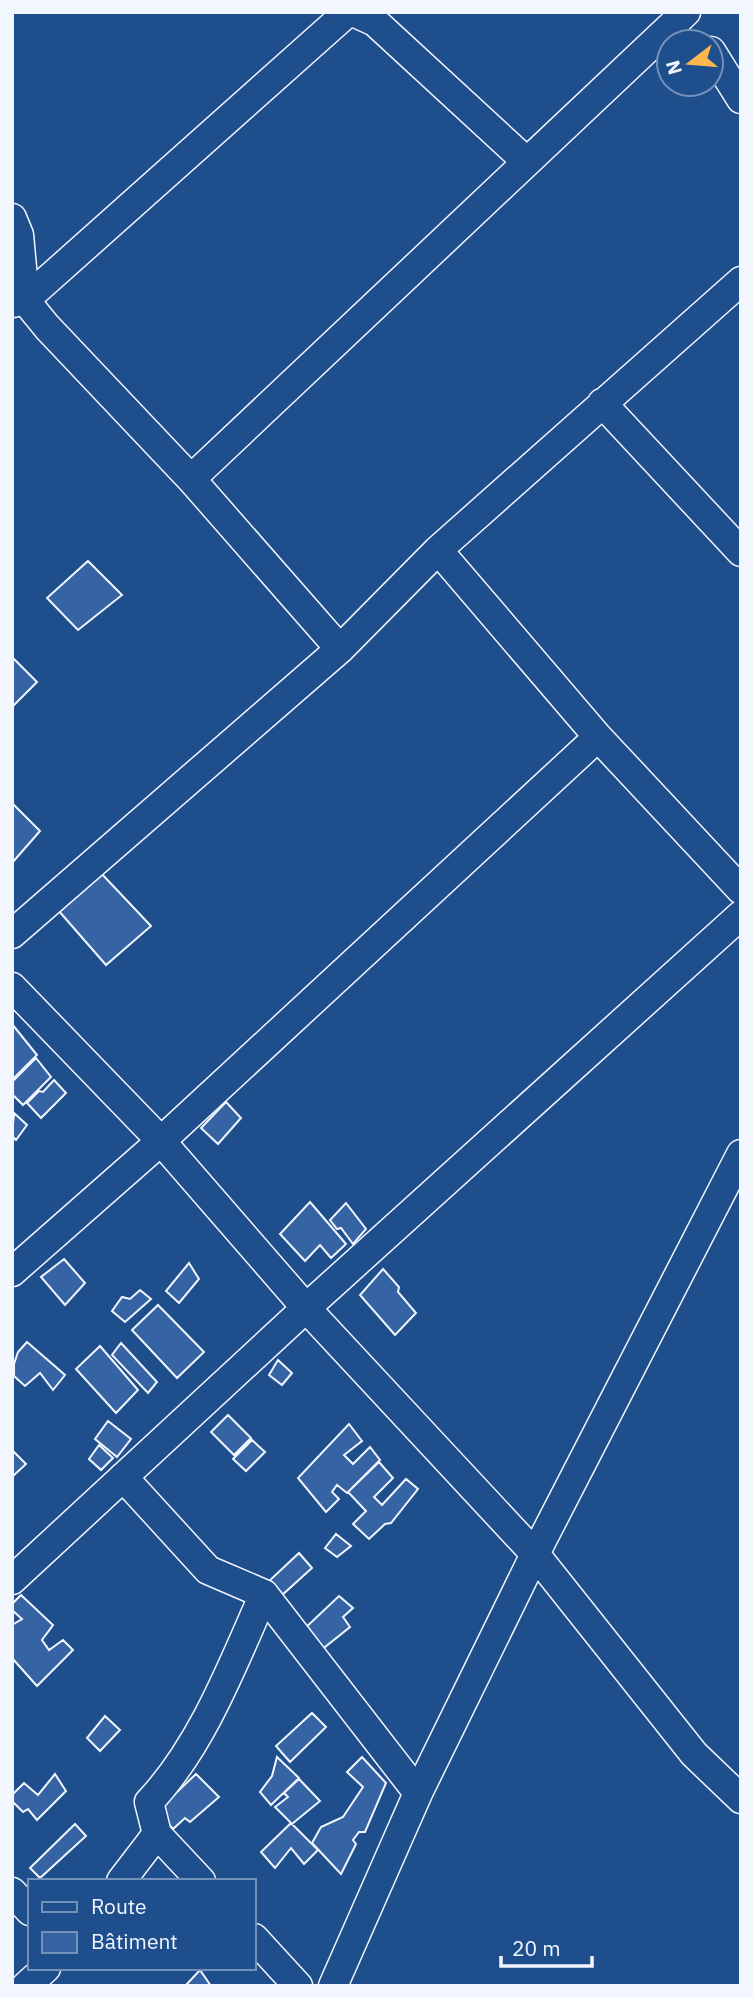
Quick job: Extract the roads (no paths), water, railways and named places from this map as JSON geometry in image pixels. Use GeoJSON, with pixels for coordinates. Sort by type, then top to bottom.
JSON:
{"type":"FeatureCollection","features":[{"type":"Feature","properties":{"kind":"street"},"geometry":{"type":"LineString","coordinates":[[19,301],[351,12],[375,22],[527,162]]}},
{"type":"Feature","properties":{"kind":"street"},"geometry":{"type":"LineString","coordinates":[[191,479],[686,12],[696,28]]}},
{"type":"Feature","properties":{"kind":"street"},"geometry":{"type":"LineString","coordinates":[[725,73],[741,99]]}},
{"type":"Feature","properties":{"kind":"street"},"geometry":{"type":"LineString","coordinates":[[12,218],[19,235],[19,301],[191,479],[340,649]]}},
{"type":"Feature","properties":{"kind":"street"},"geometry":{"type":"LineString","coordinates":[[12,934],[340,649],[438,550],[741,281]]}},
{"type":"Feature","properties":{"kind":"street"},"geometry":{"type":"LineString","coordinates":[[602,403],[741,551]]}},
{"type":"Feature","properties":{"kind":"street"},"geometry":{"type":"LineString","coordinates":[[438,550],[597,737],[741,890]]}},
{"type":"Feature","properties":{"kind":"street"},"geometry":{"type":"LineString","coordinates":[[12,1272],[161,1141],[597,737]]}},
{"type":"Feature","properties":{"kind":"street"},"geometry":{"type":"LineString","coordinates":[[12,1580],[306,1308],[741,915]]}},
{"type":"Feature","properties":{"kind":"street"},"geometry":{"type":"LineString","coordinates":[[12,987],[161,1141],[306,1308],[535,1554],[694,1754],[741,1799]]}},
{"type":"Feature","properties":{"kind":"street"},"geometry":{"type":"LineString","coordinates":[[333,1986],[418,1793],[535,1554],[741,1154]]}},
{"type":"Feature","properties":{"kind":"street"},"geometry":{"type":"LineString","coordinates":[[123,1477],[208,1570],[264,1594],[418,1793]]}},
{"type":"Feature","properties":{"kind":"street"},"geometry":{"type":"LineString","coordinates":[[199,1879],[158,1834],[149,1802],[164,1786],[216,1702],[264,1594]]}},
{"type":"Feature","properties":{"kind":"street"},"geometry":{"type":"LineString","coordinates":[[123,1879],[158,1834]]}},
{"type":"Feature","properties":{"kind":"street"},"geometry":{"type":"LineString","coordinates":[[12,1892],[28,1909]]}},
{"type":"Feature","properties":{"kind":"street"},"geometry":{"type":"LineString","coordinates":[[256,1940],[298,1986]]}},
{"type":"Feature","properties":{"kind":"street"},"geometry":{"type":"LineString","coordinates":[[26,1986],[44,1970]]}}]}
